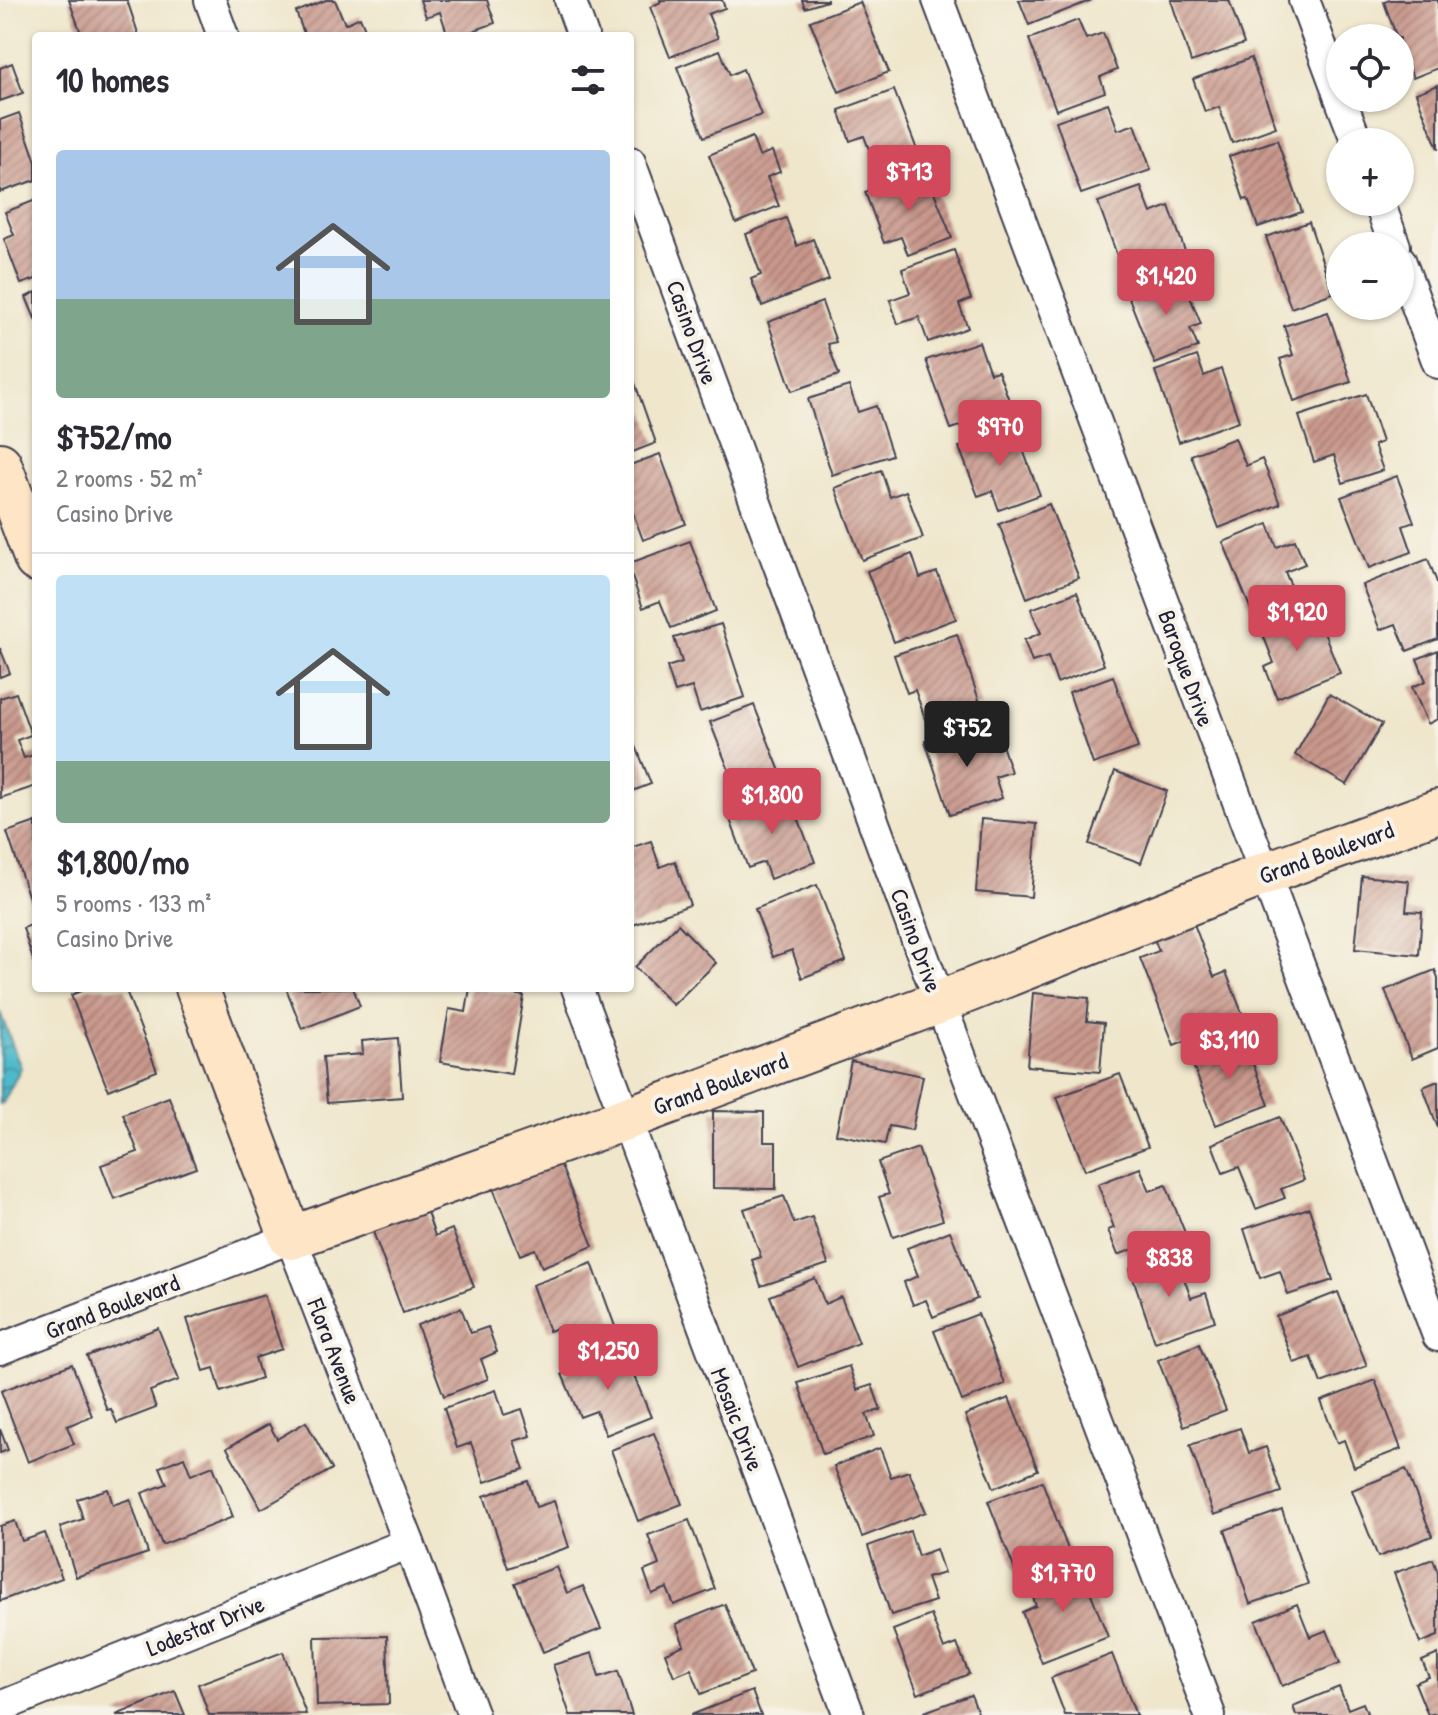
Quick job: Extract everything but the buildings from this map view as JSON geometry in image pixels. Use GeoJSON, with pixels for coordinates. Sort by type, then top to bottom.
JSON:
{"type":"FeatureCollection","features":[{"type":"Feature","properties":{"kind":"street"},"geometry":{"type":"LineString","coordinates":[[210,0],[222,32]]}},
{"type":"Feature","properties":{"kind":"street"},"geometry":{"type":"LineString","coordinates":[[570,0],[582,32]]}},
{"type":"Feature","properties":{"kind":"street","name":"Baroque Drive"},"geometry":{"type":"LineString","coordinates":[[938,0],[1438,1336]]}},
{"type":"Feature","properties":{"kind":"street"},"geometry":{"type":"LineString","coordinates":[[1304,0],[1326,60]]}},
{"type":"Feature","properties":{"kind":"street","name":"Casino Drive"},"geometry":{"type":"LineString","coordinates":[[634,173],[940,1002],[1210,1715]]}},
{"type":"Feature","properties":{"kind":"street"},"geometry":{"type":"LineString","coordinates":[[1414,298],[1438,363]]}},
{"type":"Feature","properties":{"kind":"street"},"geometry":{"type":"LineString","coordinates":[[0,464],[32,549]]}},
{"type":"Feature","properties":{"kind":"street","name":"Grand Boulevard"},"geometry":{"type":"LineString","coordinates":[[0,1349],[291,1238],[940,1002],[1264,874],[1438,811]]}},
{"type":"Feature","properties":{"kind":"street","name":"Flora Avenue"},"geometry":{"type":"LineString","coordinates":[[199,992],[473,1715]]}},
{"type":"Feature","properties":{"kind":"street","name":"Mosaic Drive"},"geometry":{"type":"LineString","coordinates":[[578,992],[849,1715]]}},
{"type":"Feature","properties":{"kind":"street","name":"Lodestar Drive"},"geometry":{"type":"LineString","coordinates":[[0,1707],[409,1543]]}},
{"type":"Feature","properties":{"kind":"water"},"geometry":{"type":"Polygon","coordinates":[[[0,1012],[21,1068],[0,1104],[0,1012]]]}}]}
